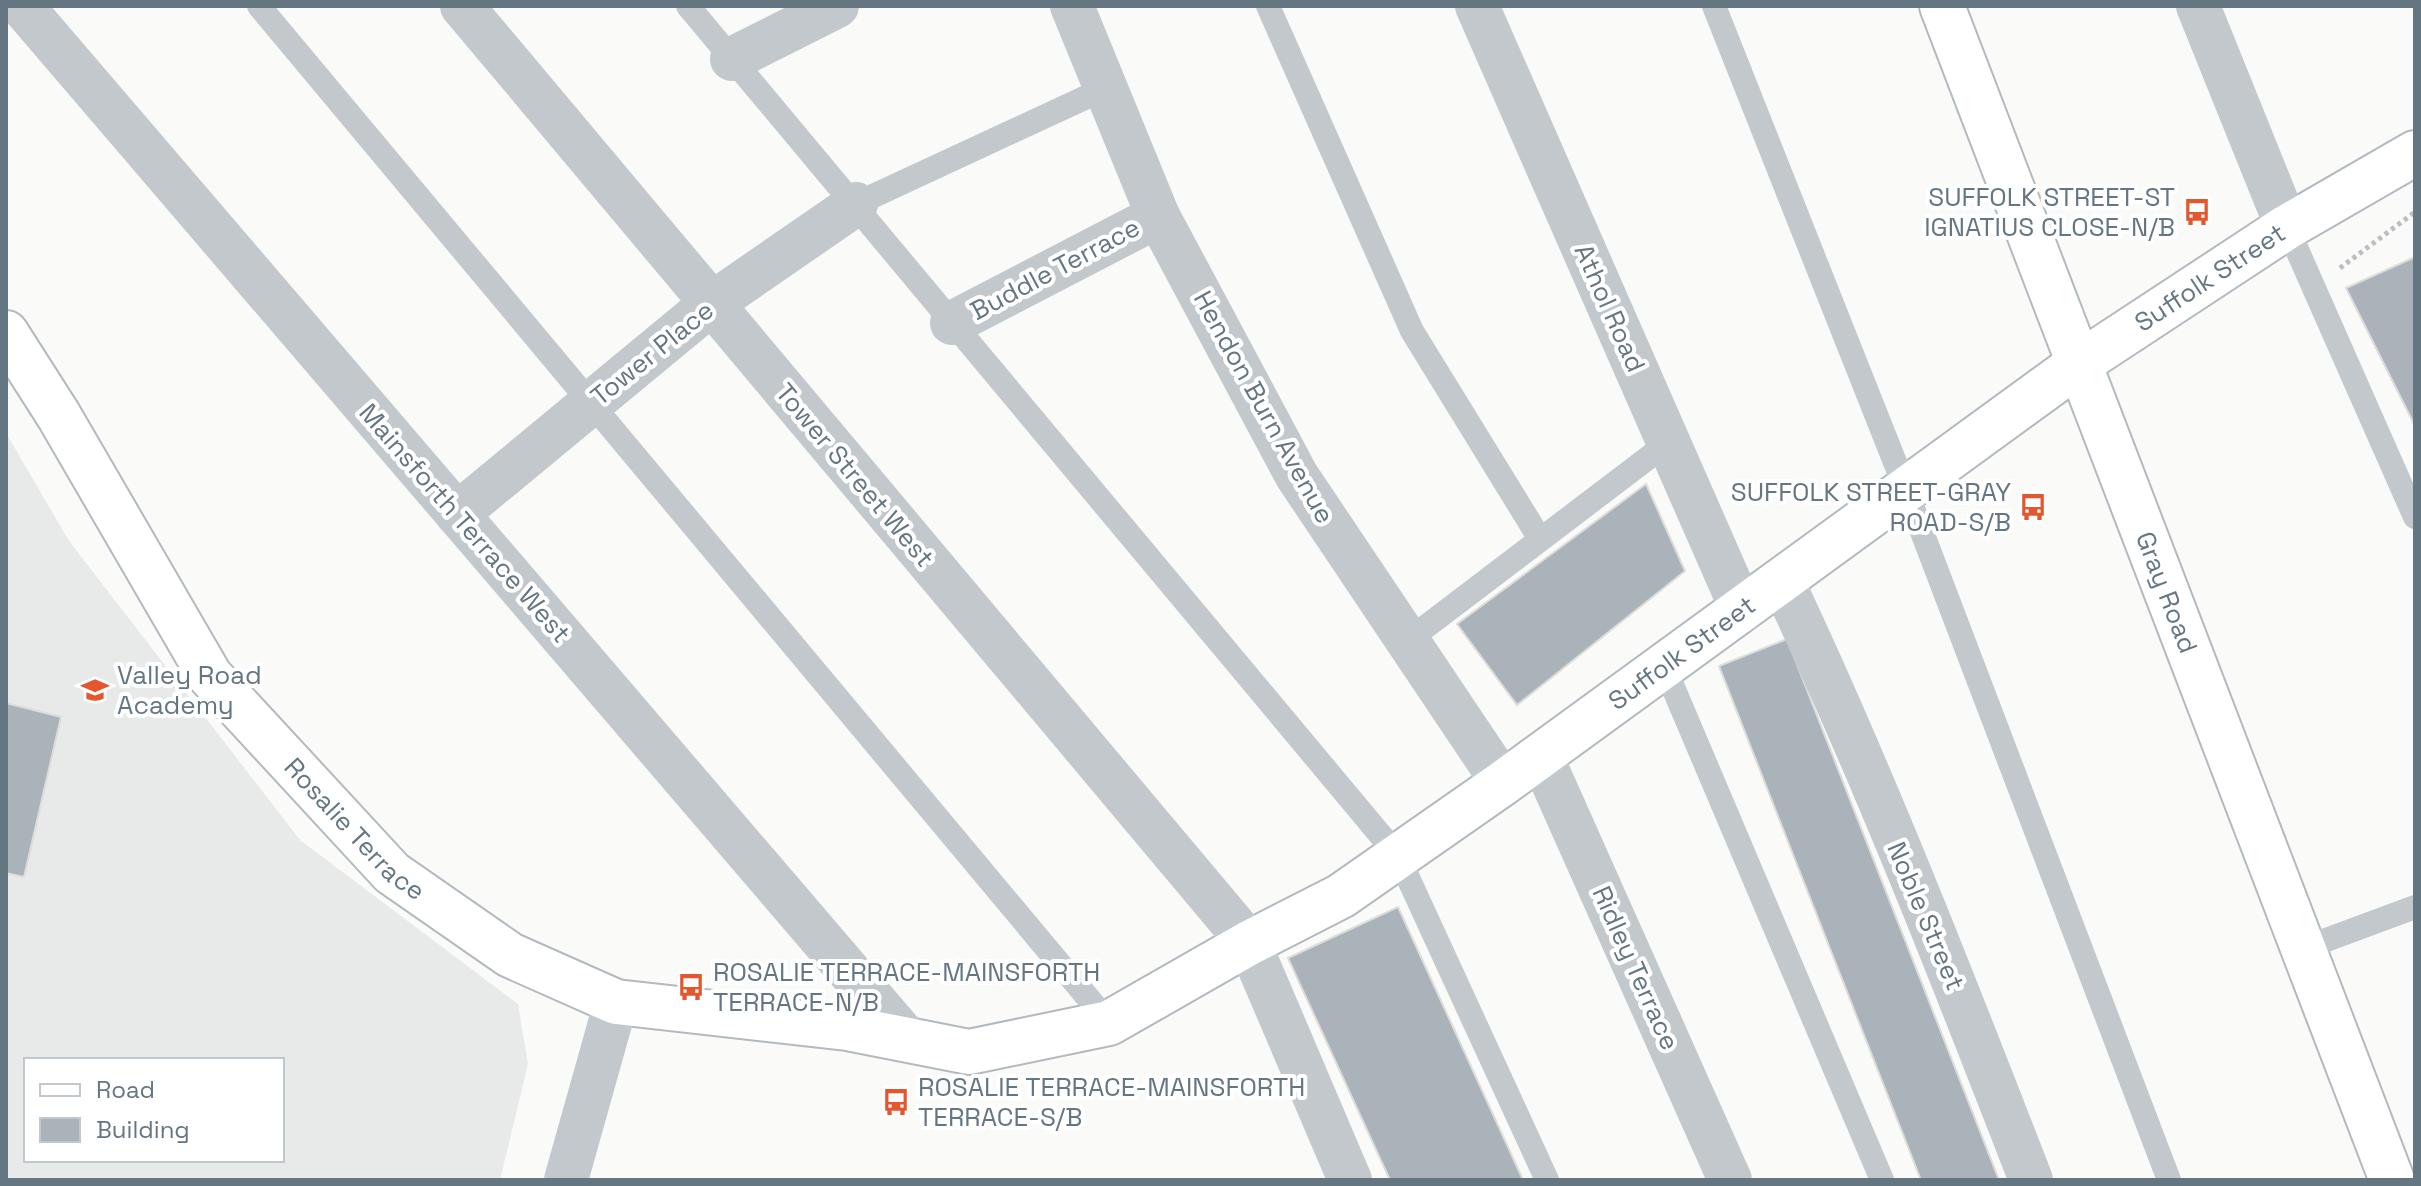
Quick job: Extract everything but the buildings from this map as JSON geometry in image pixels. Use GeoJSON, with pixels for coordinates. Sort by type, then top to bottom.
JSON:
{"type":"FeatureCollection","features":[{"type":"Feature","properties":{"kind":"street","name":"Mainsforth Terrace West"},"geometry":{"type":"LineString","coordinates":[[22,6],[908,1040]]}},
{"type":"Feature","properties":{"kind":"street","name":"Tower Street West"},"geometry":{"type":"LineString","coordinates":[[462,6],[1249,943],[1350,1180]]}},
{"type":"Feature","properties":{"kind":"street"},"geometry":{"type":"LineString","coordinates":[[732,59],[837,6]]}},
{"type":"Feature","properties":{"kind":"street","name":"Hendon Burn Avenue"},"geometry":{"type":"LineString","coordinates":[[1072,6],[1158,216],[1297,476],[1503,783]]}},
{"type":"Feature","properties":{"kind":"street","name":"Athol Road"},"geometry":{"type":"LineString","coordinates":[[1477,6],[1742,610]]}},
{"type":"Feature","properties":{"kind":"street","name":"Gray Road"},"geometry":{"type":"LineString","coordinates":[[1942,6],[2077,365],[2392,1180]]}},
{"type":"Feature","properties":{"kind":"street"},"geometry":{"type":"LineString","coordinates":[[2198,6],[2287,227]]}},
{"type":"Feature","properties":{"kind":"street","name":"Suffolk Street"},"geometry":{"type":"LineString","coordinates":[[908,1040],[969,1052],[1109,1023],[1249,943],[1341,896],[1541,756],[2077,365],[2287,227],[2415,153]]}},
{"type":"Feature","properties":{"kind":"street","name":"Tower Place"},"geometry":{"type":"LineString","coordinates":[[457,514],[711,304],[856,204]]}},
{"type":"Feature","properties":{"kind":"street","name":"Buddle Terrace"},"geometry":{"type":"LineString","coordinates":[[952,323],[1158,216]]}},
{"type":"Feature","properties":{"kind":"street","name":"Rosalie Terrace"},"geometry":{"type":"LineString","coordinates":[[6,333],[59,416],[210,676],[297,774],[392,873],[510,955],[616,1002],[847,1028],[908,1040]]}},
{"type":"Feature","properties":{"kind":"street","name":"Noble Street"},"geometry":{"type":"LineString","coordinates":[[1782,581],[1817,654],[1963,1005],[2031,1180]]}},
{"type":"Feature","properties":{"kind":"street","name":"Ridley Terrace"},"geometry":{"type":"LineString","coordinates":[[1541,756],[1730,1180]]}},
{"type":"Feature","properties":{"kind":"street"},"geometry":{"type":"LineString","coordinates":[[566,1180],[616,1002]]}},
{"type":"Feature","properties":{"kind":"lane"},"geometry":{"type":"LineString","coordinates":[[259,6],[1109,1023]]}},
{"type":"Feature","properties":{"kind":"lane"},"geometry":{"type":"LineString","coordinates":[[688,6],[1398,856],[1547,1180]]}},
{"type":"Feature","properties":{"kind":"lane"},"geometry":{"type":"LineString","coordinates":[[1268,6],[1412,331],[1540,539]]}},
{"type":"Feature","properties":{"kind":"lane"},"geometry":{"type":"LineString","coordinates":[[1714,6],[1906,490],[2169,1180]]}},
{"type":"Feature","properties":{"kind":"lane"},"geometry":{"type":"LineString","coordinates":[[856,204],[1106,88]]}},
{"type":"Feature","properties":{"kind":"lane"},"geometry":{"type":"LineString","coordinates":[[2287,227],[2415,517]]}},
{"type":"Feature","properties":{"kind":"lane"},"geometry":{"type":"LineString","coordinates":[[1407,641],[1669,442]]}},
{"type":"Feature","properties":{"kind":"lane"},"geometry":{"type":"LineString","coordinates":[[1664,666],[1882,1180]]}},
{"type":"Feature","properties":{"kind":"lane"},"geometry":{"type":"LineString","coordinates":[[2302,949],[2415,907]]}},
{"type":"Feature","properties":{"kind":"path"},"geometry":{"type":"LineString","coordinates":[[2313,287],[2415,212]]}},
{"type":"Feature","properties":{"kind":"shaded area","name":"Valley Road Academy"},"geometry":{"type":"Polygon","coordinates":[[[6,433],[69,541],[300,840],[518,1004],[528,1064],[500,1180],[6,1180],[6,433]]]}},
{"type":"Feature","properties":{"kind":"place","name":"SUFFOLK STREET-ST IGNATIUS CLOSE-N/B"},"geometry":{"type":"Point","coordinates":[2197,212]}},
{"type":"Feature","properties":{"kind":"place","name":"SUFFOLK STREET-GRAY ROAD-S/B"},"geometry":{"type":"Point","coordinates":[2033,507]}},
{"type":"Feature","properties":{"kind":"place","name":"Valley Road Academy"},"geometry":{"type":"Point","coordinates":[95,690]}},
{"type":"Feature","properties":{"kind":"place","name":"ROSALIE TERRACE-MAINSFORTH TERRACE-N/B"},"geometry":{"type":"Point","coordinates":[691,987]}},
{"type":"Feature","properties":{"kind":"place","name":"ROSALIE TERRACE-MAINSFORTH TERRACE-S/B"},"geometry":{"type":"Point","coordinates":[896,1102]}}]}
